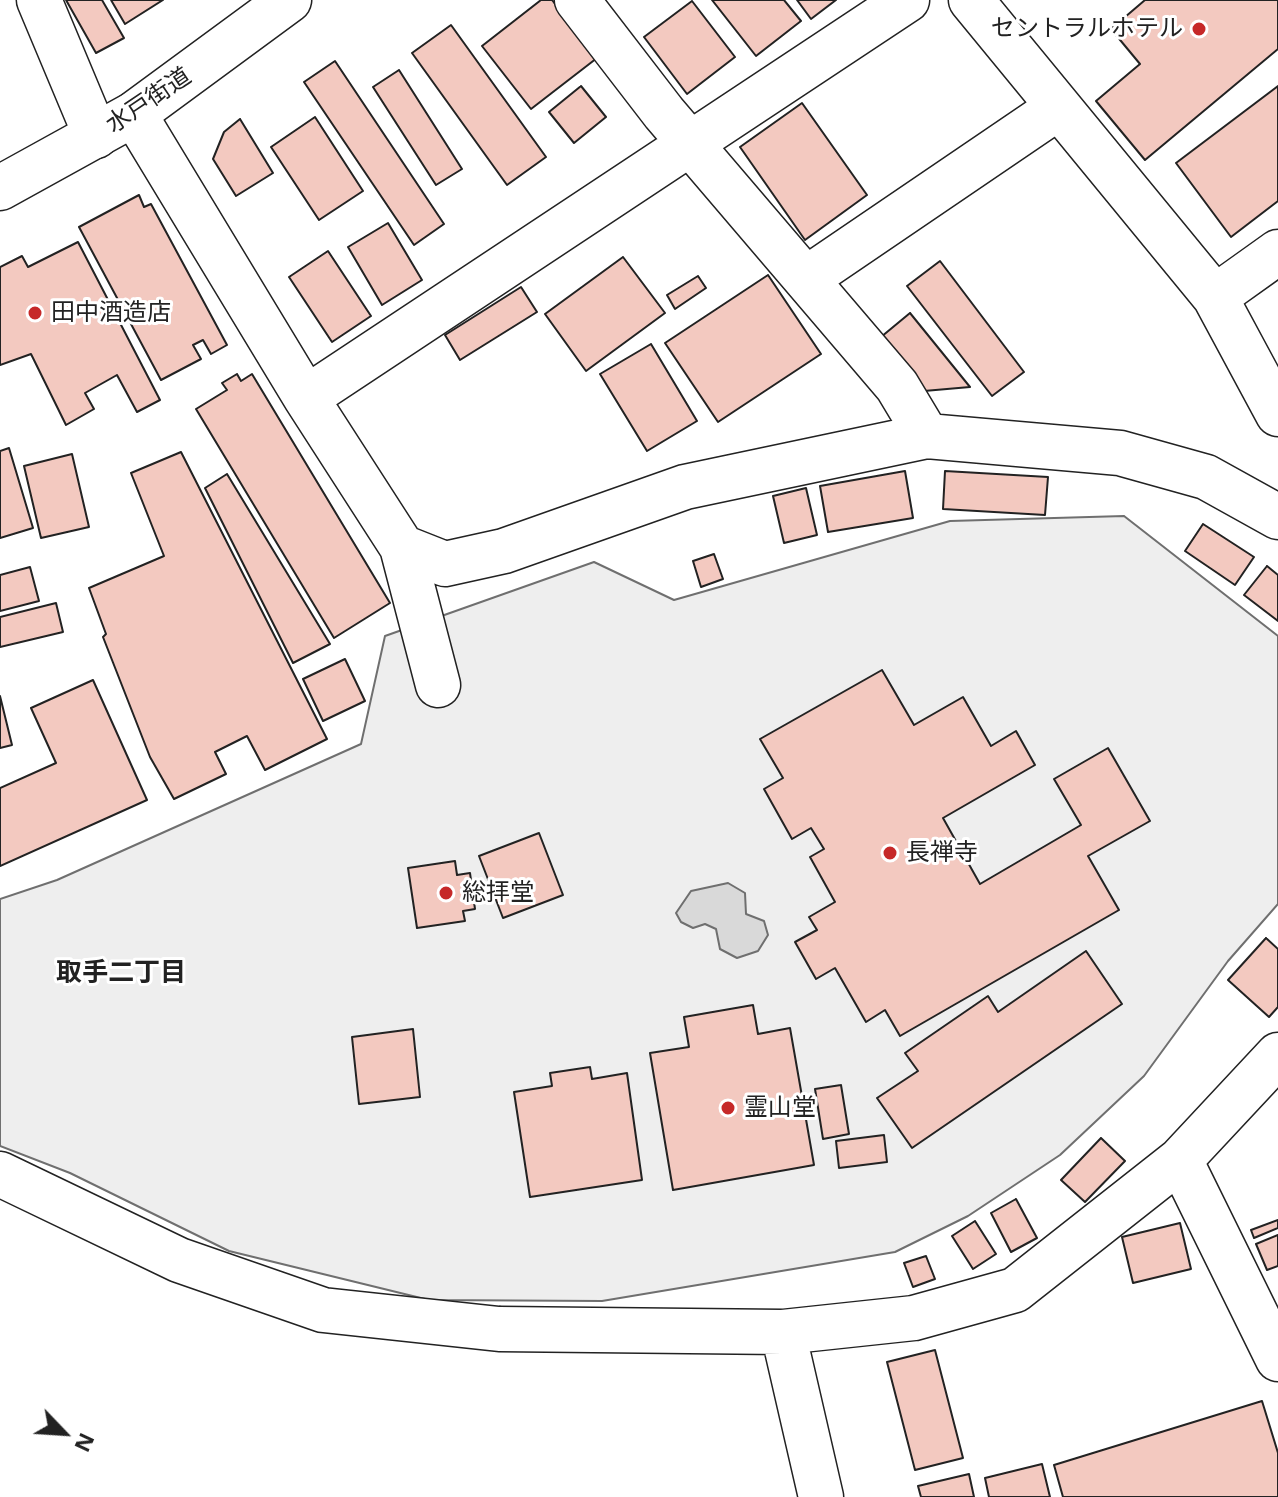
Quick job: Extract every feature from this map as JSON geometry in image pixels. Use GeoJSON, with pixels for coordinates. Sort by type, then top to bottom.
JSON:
{"type":"FeatureCollection","features":[{"type":"Feature","properties":{"kind":"street"},"geometry":{"type":"LineString","coordinates":[[39,0],[96,136]]}},
{"type":"Feature","properties":{"kind":"street","name":"水戸街道"},"geometry":{"type":"LineString","coordinates":[[0,188],[134,114],[289,0]]}},
{"type":"Feature","properties":{"kind":"street"},"geometry":{"type":"LineString","coordinates":[[577,0],[664,113],[897,386],[927,436]]}},
{"type":"Feature","properties":{"kind":"street"},"geometry":{"type":"LineString","coordinates":[[306,398],[907,0]]}},
{"type":"Feature","properties":{"kind":"street"},"geometry":{"type":"LineString","coordinates":[[971,0],[1215,297],[1278,414]]}},
{"type":"Feature","properties":{"kind":"street"},"geometry":{"type":"LineString","coordinates":[[806,279],[1059,107]]}},
{"type":"Feature","properties":{"kind":"street"},"geometry":{"type":"LineString","coordinates":[[134,114],[306,398],[402,547],[438,685]]}},
{"type":"Feature","properties":{"kind":"street"},"geometry":{"type":"LineString","coordinates":[[1215,297],[1278,252]]}},
{"type":"Feature","properties":{"kind":"street"},"geometry":{"type":"LineString","coordinates":[[402,547],[445,564],[504,551],[685,487],[927,436],[1120,453],[1206,477],[1277,513]]}},
{"type":"Feature","properties":{"kind":"street"},"geometry":{"type":"LineString","coordinates":[[0,1174],[179,1260],[323,1310],[499,1329],[783,1332],[914,1318],[1015,1290],[1180,1160],[1278,1055]]}},
{"type":"Feature","properties":{"kind":"street"},"geometry":{"type":"LineString","coordinates":[[1180,1160],[1278,1359]]}},
{"type":"Feature","properties":{"kind":"street"},"geometry":{"type":"LineString","coordinates":[[783,1332],[821,1497]]}},
{"type":"Feature","properties":{"kind":"shaded area"},"geometry":{"type":"Polygon","coordinates":[[[1124,516],[1278,636],[1278,904],[1228,961],[1144,1076],[1060,1155],[968,1216],[895,1252],[602,1301],[429,1300],[229,1251],[70,1173],[0,1146],[0,899],[57,880],[361,744],[385,636],[594,562],[674,600],[950,521],[1124,516]]]}},
{"type":"Feature","properties":{"kind":"shaded area"},"geometry":{"type":"Polygon","coordinates":[[[728,883],[745,893],[746,914],[764,921],[768,935],[758,951],[737,958],[720,949],[716,929],[705,924],[693,928],[681,922],[676,913],[691,891],[728,883]]]}},
{"type":"Feature","properties":{"kind":"building"},"geometry":{"type":"Polygon","coordinates":[[[66,0],[102,0],[124,38],[96,53],[66,0]]]}},
{"type":"Feature","properties":{"kind":"building"},"geometry":{"type":"Polygon","coordinates":[[[111,0],[163,0],[125,24],[111,0]]]}},
{"type":"Feature","properties":{"kind":"building"},"geometry":{"type":"Polygon","coordinates":[[[541,0],[552,0],[597,58],[531,109],[482,46],[541,0]]]}},
{"type":"Feature","properties":{"kind":"building"},"geometry":{"type":"Polygon","coordinates":[[[712,0],[784,0],[801,21],[756,56],[712,0]]]}},
{"type":"Feature","properties":{"kind":"building"},"geometry":{"type":"Polygon","coordinates":[[[797,0],[836,0],[811,19],[797,0]]]}},
{"type":"Feature","properties":{"kind":"building"},"geometry":{"type":"Polygon","coordinates":[[[1145,0],[1278,0],[1278,49],[1145,160],[1096,101],[1140,64],[1111,29],[1145,0]]]}},
{"type":"Feature","properties":{"kind":"building"},"geometry":{"type":"Polygon","coordinates":[[[692,1],[735,57],[687,94],[644,37],[692,1]]]}},
{"type":"Feature","properties":{"kind":"building"},"geometry":{"type":"Polygon","coordinates":[[[451,25],[546,157],[507,185],[412,53],[451,25]]]}},
{"type":"Feature","properties":{"kind":"building"},"geometry":{"type":"Polygon","coordinates":[[[335,61],[444,224],[414,245],[304,82],[335,61]]]}},
{"type":"Feature","properties":{"kind":"building"},"geometry":{"type":"Polygon","coordinates":[[[399,70],[462,169],[436,185],[373,87],[399,70]]]}},
{"type":"Feature","properties":{"kind":"building"},"geometry":{"type":"Polygon","coordinates":[[[581,86],[606,117],[574,143],[549,112],[581,86]]]}},
{"type":"Feature","properties":{"kind":"building"},"geometry":{"type":"Polygon","coordinates":[[[1278,86],[1278,201],[1231,237],[1176,163],[1278,86]]]}},
{"type":"Feature","properties":{"kind":"building"},"geometry":{"type":"Polygon","coordinates":[[[802,103],[867,195],[805,240],[740,147],[802,103]]]}},
{"type":"Feature","properties":{"kind":"building"},"geometry":{"type":"Polygon","coordinates":[[[315,117],[363,191],[319,220],[271,147],[315,117]]]}},
{"type":"Feature","properties":{"kind":"building"},"geometry":{"type":"Polygon","coordinates":[[[240,119],[273,173],[236,196],[213,159],[224,132],[240,119]]]}},
{"type":"Feature","properties":{"kind":"building"},"geometry":{"type":"Polygon","coordinates":[[[139,195],[144,207],[151,204],[227,345],[211,354],[203,340],[193,345],[201,359],[161,380],[79,227],[139,195]]]}},
{"type":"Feature","properties":{"kind":"building"},"geometry":{"type":"Polygon","coordinates":[[[388,223],[422,280],[382,305],[348,247],[388,223]]]}},
{"type":"Feature","properties":{"kind":"building"},"geometry":{"type":"Polygon","coordinates":[[[78,242],[160,400],[137,412],[117,375],[85,393],[94,409],[66,425],[31,354],[0,365],[0,267],[22,256],[28,267],[78,242]]]}},
{"type":"Feature","properties":{"kind":"building"},"geometry":{"type":"Polygon","coordinates":[[[328,251],[371,316],[332,342],[289,277],[328,251]]]}},
{"type":"Feature","properties":{"kind":"building"},"geometry":{"type":"Polygon","coordinates":[[[623,257],[665,313],[586,371],[545,314],[623,257]]]}},
{"type":"Feature","properties":{"kind":"building"},"geometry":{"type":"Polygon","coordinates":[[[940,261],[1024,372],[992,396],[907,286],[940,261]]]}},
{"type":"Feature","properties":{"kind":"building"},"geometry":{"type":"Polygon","coordinates":[[[768,275],[821,354],[718,422],[665,343],[768,275]]]}},
{"type":"Feature","properties":{"kind":"building"},"geometry":{"type":"Polygon","coordinates":[[[698,276],[706,288],[675,309],[667,295],[698,276]]]}},
{"type":"Feature","properties":{"kind":"building"},"geometry":{"type":"Polygon","coordinates":[[[521,287],[537,312],[460,360],[445,335],[521,287]]]}},
{"type":"Feature","properties":{"kind":"building"},"geometry":{"type":"Polygon","coordinates":[[[910,313],[970,387],[924,391],[881,337],[910,313]]]}},
{"type":"Feature","properties":{"kind":"building"},"geometry":{"type":"Polygon","coordinates":[[[651,344],[697,421],[647,451],[600,374],[651,344]]]}},
{"type":"Feature","properties":{"kind":"building"},"geometry":{"type":"Polygon","coordinates":[[[237,374],[241,381],[252,374],[390,603],[334,638],[196,409],[227,390],[222,383],[237,374]]]}},
{"type":"Feature","properties":{"kind":"building"},"geometry":{"type":"Polygon","coordinates":[[[9,448],[33,528],[0,538],[0,451],[9,448]]]}},
{"type":"Feature","properties":{"kind":"building"},"geometry":{"type":"Polygon","coordinates":[[[181,452],[327,739],[265,770],[247,736],[215,752],[226,774],[174,799],[150,757],[103,637],[106,634],[89,588],[164,556],[131,473],[181,452]]]}},
{"type":"Feature","properties":{"kind":"building"},"geometry":{"type":"Polygon","coordinates":[[[72,454],[89,527],[41,538],[24,466],[72,454]]]}},
{"type":"Feature","properties":{"kind":"building"},"geometry":{"type":"Polygon","coordinates":[[[905,471],[913,518],[828,532],[820,486],[905,471]]]}},
{"type":"Feature","properties":{"kind":"building"},"geometry":{"type":"Polygon","coordinates":[[[945,471],[1048,477],[1045,515],[943,509],[945,471]]]}},
{"type":"Feature","properties":{"kind":"building"},"geometry":{"type":"Polygon","coordinates":[[[227,474],[330,644],[293,663],[205,488],[227,474]]]}},
{"type":"Feature","properties":{"kind":"building"},"geometry":{"type":"Polygon","coordinates":[[[806,488],[817,535],[784,543],[773,496],[806,488]]]}},
{"type":"Feature","properties":{"kind":"building"},"geometry":{"type":"Polygon","coordinates":[[[1203,524],[1254,557],[1235,585],[1185,551],[1203,524]]]}},
{"type":"Feature","properties":{"kind":"building"},"geometry":{"type":"Polygon","coordinates":[[[714,554],[723,579],[701,587],[693,561],[714,554]]]}},
{"type":"Feature","properties":{"kind":"building"},"geometry":{"type":"Polygon","coordinates":[[[1267,566],[1278,575],[1278,621],[1244,595],[1267,566]]]}},
{"type":"Feature","properties":{"kind":"building"},"geometry":{"type":"Polygon","coordinates":[[[30,567],[39,601],[0,611],[0,575],[30,567]]]}},
{"type":"Feature","properties":{"kind":"building"},"geometry":{"type":"Polygon","coordinates":[[[56,603],[63,632],[0,647],[0,617],[56,603]]]}},
{"type":"Feature","properties":{"kind":"building"},"geometry":{"type":"Polygon","coordinates":[[[345,659],[365,701],[323,721],[303,679],[345,659]]]}},
{"type":"Feature","properties":{"kind":"building","name":"長禅寺"},"geometry":{"type":"Polygon","coordinates":[[[882,670],[914,725],[963,697],[991,746],[1016,731],[1035,765],[943,818],[980,884],[1081,825],[1054,779],[1108,748],[1150,821],[1088,856],[1119,910],[900,1036],[885,1010],[866,1022],[835,968],[816,979],[795,942],[817,930],[809,917],[835,902],[810,857],[824,849],[811,828],[792,839],[764,789],[783,778],[760,739],[882,670]]]}},
{"type":"Feature","properties":{"kind":"building"},"geometry":{"type":"Polygon","coordinates":[[[93,680],[147,800],[0,866],[0,788],[56,763],[31,708],[93,680]]]}},
{"type":"Feature","properties":{"kind":"building"},"geometry":{"type":"Polygon","coordinates":[[[0,696],[12,745],[0,748],[0,696]]]}},
{"type":"Feature","properties":{"kind":"building"},"geometry":{"type":"Polygon","coordinates":[[[539,833],[563,895],[503,918],[479,856],[539,833]]]}},
{"type":"Feature","properties":{"kind":"building"},"geometry":{"type":"Polygon","coordinates":[[[455,861],[457,875],[470,873],[475,909],[463,911],[465,921],[417,928],[408,868],[455,861]]]}},
{"type":"Feature","properties":{"kind":"building"},"geometry":{"type":"Polygon","coordinates":[[[1266,938],[1278,949],[1278,1007],[1269,1017],[1228,980],[1266,938]]]}},
{"type":"Feature","properties":{"kind":"building"},"geometry":{"type":"Polygon","coordinates":[[[1086,951],[1122,1004],[912,1148],[877,1098],[918,1071],[905,1053],[988,996],[998,1012],[1086,951]]]}},
{"type":"Feature","properties":{"kind":"building"},"geometry":{"type":"Polygon","coordinates":[[[753,1005],[758,1034],[790,1028],[814,1165],[673,1190],[650,1053],[689,1047],[684,1017],[753,1005]]]}},
{"type":"Feature","properties":{"kind":"building"},"geometry":{"type":"Polygon","coordinates":[[[413,1029],[420,1097],[359,1104],[352,1037],[413,1029]]]}},
{"type":"Feature","properties":{"kind":"building"},"geometry":{"type":"Polygon","coordinates":[[[590,1067],[592,1079],[627,1073],[642,1180],[530,1197],[514,1092],[552,1086],[550,1073],[590,1067]]]}},
{"type":"Feature","properties":{"kind":"building"},"geometry":{"type":"Polygon","coordinates":[[[841,1085],[849,1134],[823,1139],[815,1089],[841,1085]]]}},
{"type":"Feature","properties":{"kind":"building"},"geometry":{"type":"Polygon","coordinates":[[[884,1135],[887,1162],[839,1168],[836,1141],[884,1135]]]}},
{"type":"Feature","properties":{"kind":"building"},"geometry":{"type":"Polygon","coordinates":[[[1101,1138],[1125,1161],[1085,1202],[1061,1180],[1101,1138]]]}},
{"type":"Feature","properties":{"kind":"building"},"geometry":{"type":"Polygon","coordinates":[[[1016,1199],[1037,1238],[1011,1252],[991,1213],[1016,1199]]]}},
{"type":"Feature","properties":{"kind":"building"},"geometry":{"type":"Polygon","coordinates":[[[1278,1220],[1278,1228],[1254,1238],[1251,1230],[1278,1220]]]}},
{"type":"Feature","properties":{"kind":"building"},"geometry":{"type":"Polygon","coordinates":[[[975,1221],[996,1254],[973,1269],[952,1236],[975,1221]]]}},
{"type":"Feature","properties":{"kind":"building"},"geometry":{"type":"Polygon","coordinates":[[[1180,1223],[1191,1269],[1133,1283],[1122,1237],[1180,1223]]]}},
{"type":"Feature","properties":{"kind":"building"},"geometry":{"type":"Polygon","coordinates":[[[1278,1235],[1278,1266],[1267,1270],[1256,1244],[1278,1235]]]}},
{"type":"Feature","properties":{"kind":"building"},"geometry":{"type":"Polygon","coordinates":[[[926,1256],[935,1279],[913,1287],[904,1263],[926,1256]]]}},
{"type":"Feature","properties":{"kind":"building"},"geometry":{"type":"Polygon","coordinates":[[[935,1350],[963,1458],[915,1470],[887,1362],[935,1350]]]}},
{"type":"Feature","properties":{"kind":"building"},"geometry":{"type":"Polygon","coordinates":[[[1262,1401],[1278,1453],[1278,1497],[1063,1497],[1054,1465],[1262,1401]]]}},
{"type":"Feature","properties":{"kind":"building"},"geometry":{"type":"Polygon","coordinates":[[[1042,1464],[1050,1497],[989,1497],[985,1478],[1042,1464]]]}},
{"type":"Feature","properties":{"kind":"building"},"geometry":{"type":"Polygon","coordinates":[[[969,1474],[974,1497],[921,1497],[918,1486],[969,1474]]]}},
{"type":"Feature","properties":{"kind":"place","name":"セントラルホテル"},"geometry":{"type":"Point","coordinates":[1199,29]}},
{"type":"Feature","properties":{"kind":"place","name":"田中酒造店"},"geometry":{"type":"Point","coordinates":[35,313]}},
{"type":"Feature","properties":{"kind":"place","name":"長禅寺"},"geometry":{"type":"Point","coordinates":[890,853]}},
{"type":"Feature","properties":{"kind":"place","name":"総拝堂"},"geometry":{"type":"Point","coordinates":[446,893]}},
{"type":"Feature","properties":{"kind":"place","name":"霊山堂"},"geometry":{"type":"Point","coordinates":[728,1108]}},
{"type":"Feature","properties":{"kind":"district","name":"取手二丁目"},"geometry":{"type":"Point","coordinates":[121,974]}}]}
